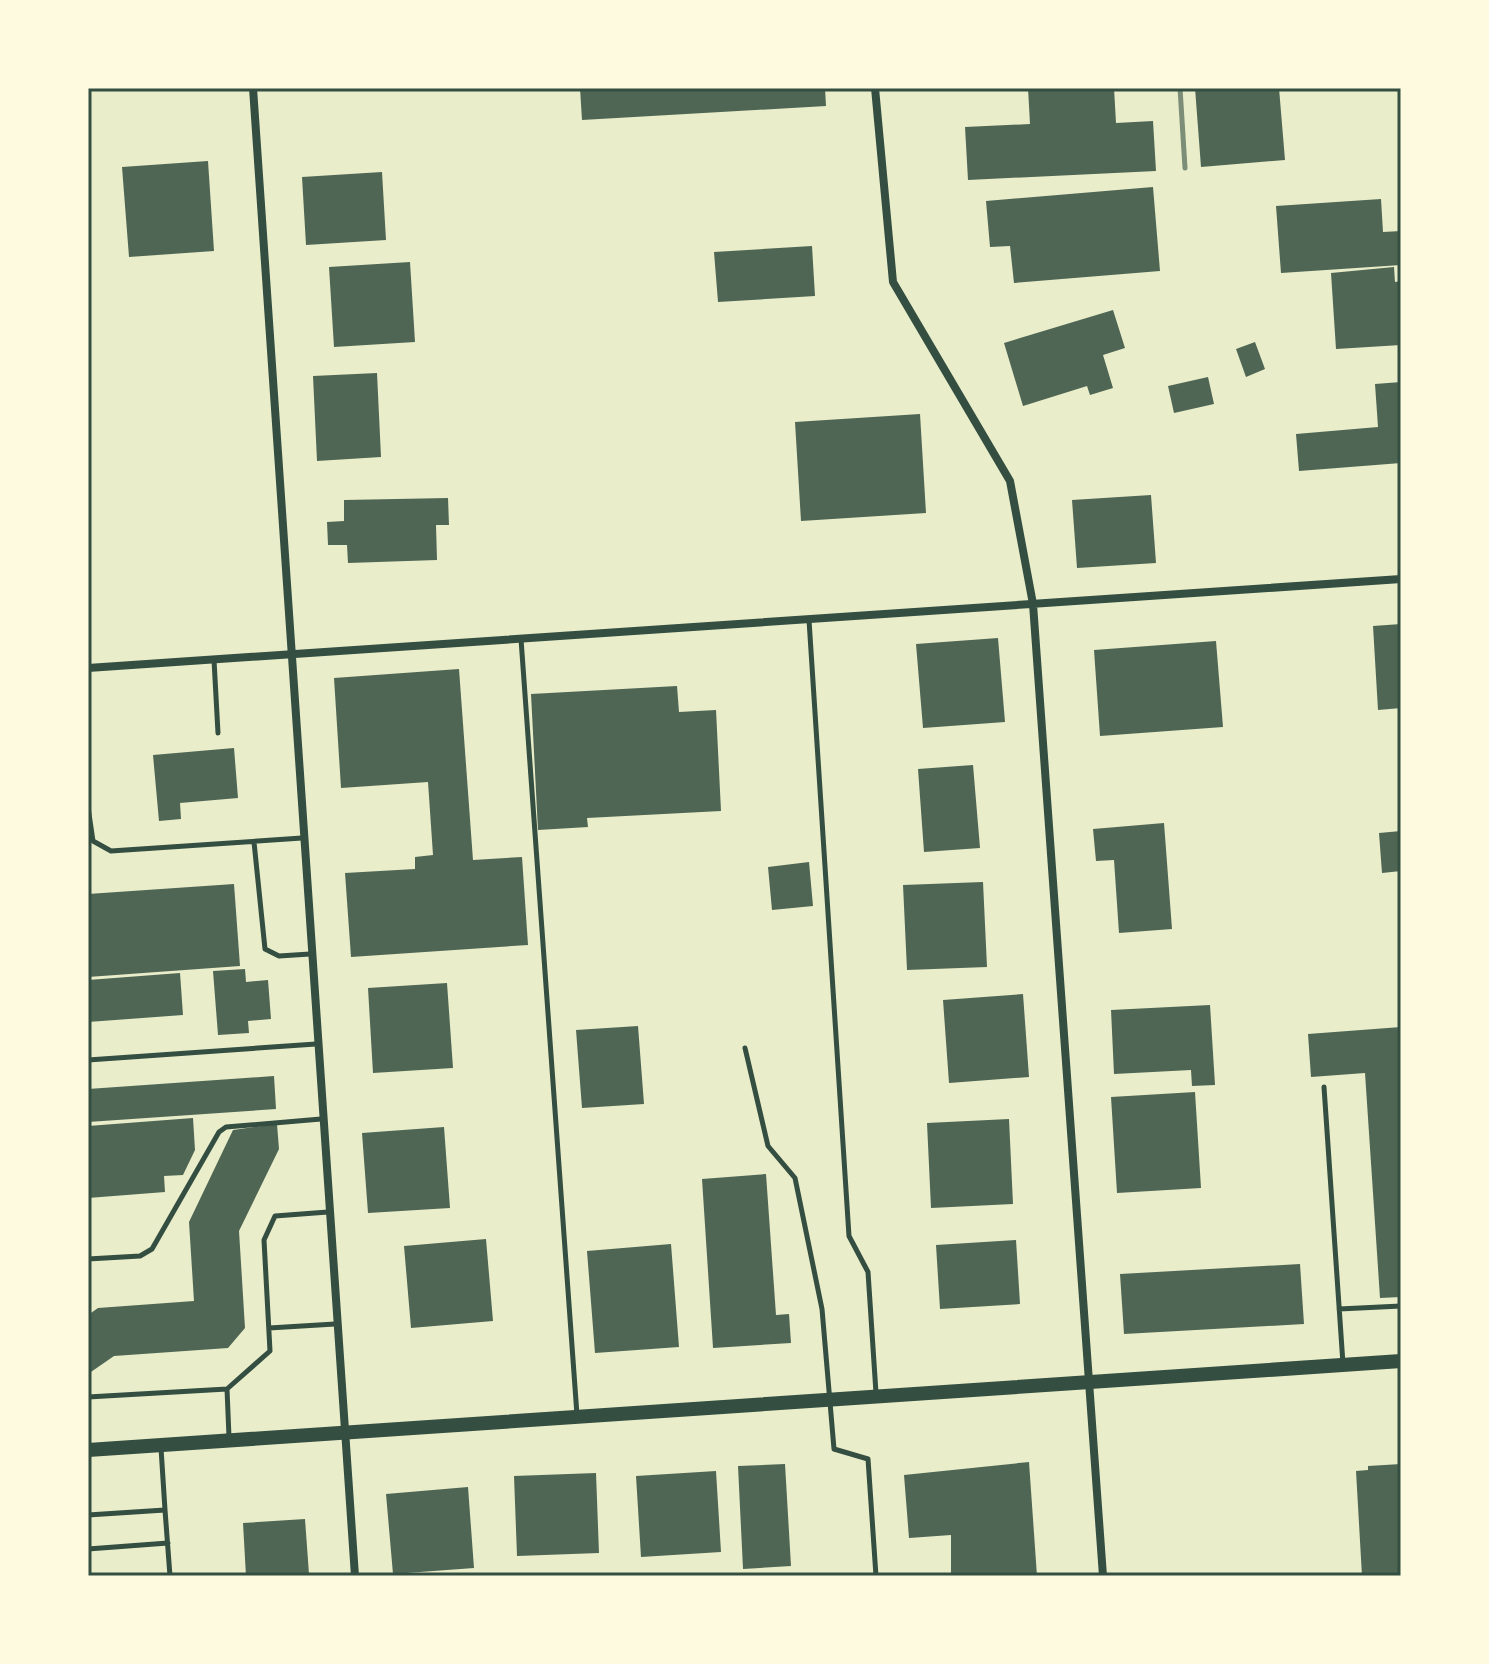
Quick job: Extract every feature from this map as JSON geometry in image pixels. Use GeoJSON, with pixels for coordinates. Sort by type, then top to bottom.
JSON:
{"type":"FeatureCollection","features":[{"type":"Feature","properties":{"kind":"street"},"geometry":{"type":"LineString","coordinates":[[253,88],[289,655],[355,1576]]}},
{"type":"Feature","properties":{"kind":"street"},"geometry":{"type":"LineString","coordinates":[[875,88],[893,282],[1010,481],[1033,604],[1103,1576]]}},
{"type":"Feature","properties":{"kind":"street"},"geometry":{"type":"LineString","coordinates":[[88,668],[1401,579]]}},
{"type":"Feature","properties":{"kind":"street"},"geometry":{"type":"LineString","coordinates":[[88,1450],[1401,1361]]}},
{"type":"Feature","properties":{"kind":"lane"},"geometry":{"type":"LineString","coordinates":[[809,620],[849,1236],[868,1272],[876,1397]]}},
{"type":"Feature","properties":{"kind":"lane"},"geometry":{"type":"LineString","coordinates":[[521,639],[577,1416]]}},
{"type":"Feature","properties":{"kind":"lane"},"geometry":{"type":"LineString","coordinates":[[214,660],[218,733]]}},
{"type":"Feature","properties":{"kind":"lane"},"geometry":{"type":"LineString","coordinates":[[88,807],[93,841],[111,851],[302,838]]}},
{"type":"Feature","properties":{"kind":"lane"},"geometry":{"type":"LineString","coordinates":[[254,842],[265,949],[279,956],[310,954]]}},
{"type":"Feature","properties":{"kind":"lane"},"geometry":{"type":"LineString","coordinates":[[88,1060],[316,1044]]}},
{"type":"Feature","properties":{"kind":"lane"},"geometry":{"type":"LineString","coordinates":[[745,1048],[768,1146],[795,1178],[822,1309],[834,1449],[868,1459],[876,1576]]}},
{"type":"Feature","properties":{"kind":"lane"},"geometry":{"type":"LineString","coordinates":[[1324,1087],[1343,1365]]}},
{"type":"Feature","properties":{"kind":"lane"},"geometry":{"type":"LineString","coordinates":[[88,1259],[140,1256],[152,1249],[219,1132],[226,1127],[321,1119]]}},
{"type":"Feature","properties":{"kind":"lane"},"geometry":{"type":"LineString","coordinates":[[88,1397],[227,1389],[270,1351],[264,1240],[275,1216],[328,1212]]}},
{"type":"Feature","properties":{"kind":"lane"},"geometry":{"type":"LineString","coordinates":[[1339,1309],[1401,1306]]}},
{"type":"Feature","properties":{"kind":"lane"},"geometry":{"type":"LineString","coordinates":[[269,1328],[335,1324]]}},
{"type":"Feature","properties":{"kind":"lane"},"geometry":{"type":"LineString","coordinates":[[227,1389],[229,1440]]}},
{"type":"Feature","properties":{"kind":"lane"},"geometry":{"type":"LineString","coordinates":[[161,1445],[170,1576]]}},
{"type":"Feature","properties":{"kind":"lane"},"geometry":{"type":"LineString","coordinates":[[88,1515],[165,1510]]}},
{"type":"Feature","properties":{"kind":"lane"},"geometry":{"type":"LineString","coordinates":[[88,1549],[168,1543]]}},
{"type":"Feature","properties":{"kind":"building"},"geometry":{"type":"Polygon","coordinates":[[[580,88],[825,88],[826,106],[582,120],[580,88]]]}},
{"type":"Feature","properties":{"kind":"building"},"geometry":{"type":"Polygon","coordinates":[[[1028,88],[1114,88],[1116,123],[1153,121],[1156,171],[968,180],[965,127],[1030,124],[1028,88]]]}},
{"type":"Feature","properties":{"kind":"building"},"geometry":{"type":"Polygon","coordinates":[[[1195,88],[1279,88],[1285,160],[1201,167],[1195,88]]]}},
{"type":"Feature","properties":{"kind":"building"},"geometry":{"type":"Polygon","coordinates":[[[208,161],[214,251],[129,257],[122,167],[208,161]]]}},
{"type":"Feature","properties":{"kind":"building"},"geometry":{"type":"Polygon","coordinates":[[[382,172],[386,240],[306,245],[302,177],[382,172]]]}},
{"type":"Feature","properties":{"kind":"building"},"geometry":{"type":"Polygon","coordinates":[[[1153,187],[1160,271],[1014,283],[1010,246],[990,247],[986,201],[1153,187]]]}},
{"type":"Feature","properties":{"kind":"building"},"geometry":{"type":"Polygon","coordinates":[[[1381,199],[1383,232],[1401,231],[1401,265],[1281,273],[1276,206],[1381,199]]]}},
{"type":"Feature","properties":{"kind":"building"},"geometry":{"type":"Polygon","coordinates":[[[812,246],[815,296],[718,302],[714,252],[812,246]]]}},
{"type":"Feature","properties":{"kind":"building"},"geometry":{"type":"Polygon","coordinates":[[[410,262],[415,342],[334,347],[329,267],[410,262]]]}},
{"type":"Feature","properties":{"kind":"building"},"geometry":{"type":"Polygon","coordinates":[[[1394,267],[1395,282],[1401,281],[1401,345],[1336,349],[1331,273],[1394,267]]]}},
{"type":"Feature","properties":{"kind":"building"},"geometry":{"type":"Polygon","coordinates":[[[1113,310],[1125,348],[1103,355],[1113,388],[1090,395],[1087,386],[1023,406],[1004,343],[1113,310]]]}},
{"type":"Feature","properties":{"kind":"building"},"geometry":{"type":"Polygon","coordinates":[[[1255,342],[1265,369],[1246,377],[1236,349],[1255,342]]]}},
{"type":"Feature","properties":{"kind":"building"},"geometry":{"type":"Polygon","coordinates":[[[377,373],[381,457],[317,461],[313,376],[377,373]]]}},
{"type":"Feature","properties":{"kind":"building"},"geometry":{"type":"Polygon","coordinates":[[[1208,377],[1214,404],[1174,413],[1168,386],[1208,377]]]}},
{"type":"Feature","properties":{"kind":"building"},"geometry":{"type":"Polygon","coordinates":[[[1401,382],[1401,463],[1299,471],[1296,434],[1378,427],[1375,384],[1401,382]]]}},
{"type":"Feature","properties":{"kind":"building"},"geometry":{"type":"Polygon","coordinates":[[[920,414],[926,513],[801,521],[795,422],[920,414]]]}},
{"type":"Feature","properties":{"kind":"building"},"geometry":{"type":"Polygon","coordinates":[[[1151,495],[1156,563],[1077,568],[1072,500],[1151,495]]]}},
{"type":"Feature","properties":{"kind":"building"},"geometry":{"type":"Polygon","coordinates":[[[448,498],[449,525],[436,525],[437,560],[348,563],[347,545],[328,545],[327,522],[344,521],[344,500],[448,498]]]}},
{"type":"Feature","properties":{"kind":"building"},"geometry":{"type":"Polygon","coordinates":[[[1401,624],[1401,708],[1378,710],[1373,626],[1401,624]]]}},
{"type":"Feature","properties":{"kind":"building"},"geometry":{"type":"Polygon","coordinates":[[[998,638],[1005,722],[923,728],[916,644],[998,638]]]}},
{"type":"Feature","properties":{"kind":"building"},"geometry":{"type":"Polygon","coordinates":[[[1216,641],[1223,727],[1100,736],[1094,650],[1216,641]]]}},
{"type":"Feature","properties":{"kind":"building"},"geometry":{"type":"Polygon","coordinates":[[[459,669],[473,860],[522,857],[528,945],[351,957],[345,873],[415,869],[415,857],[433,855],[428,782],[341,788],[334,678],[459,669]]]}},
{"type":"Feature","properties":{"kind":"building"},"geometry":{"type":"Polygon","coordinates":[[[677,686],[679,712],[716,710],[721,811],[587,818],[588,827],[538,830],[531,694],[677,686]]]}},
{"type":"Feature","properties":{"kind":"building"},"geometry":{"type":"Polygon","coordinates":[[[234,748],[238,798],[180,803],[181,819],[159,821],[153,755],[234,748]]]}},
{"type":"Feature","properties":{"kind":"building"},"geometry":{"type":"Polygon","coordinates":[[[973,765],[980,848],[924,852],[918,769],[973,765]]]}},
{"type":"Feature","properties":{"kind":"building"},"geometry":{"type":"Polygon","coordinates":[[[1164,823],[1172,929],[1119,933],[1114,860],[1096,861],[1093,829],[1164,823]]]}},
{"type":"Feature","properties":{"kind":"building"},"geometry":{"type":"Polygon","coordinates":[[[1401,831],[1401,871],[1382,873],[1379,833],[1401,831]]]}},
{"type":"Feature","properties":{"kind":"building"},"geometry":{"type":"Polygon","coordinates":[[[809,862],[813,906],[772,910],[768,867],[809,862]]]}},
{"type":"Feature","properties":{"kind":"building"},"geometry":{"type":"Polygon","coordinates":[[[983,882],[987,967],[907,970],[903,885],[983,882]]]}},
{"type":"Feature","properties":{"kind":"building"},"geometry":{"type":"Polygon","coordinates":[[[234,884],[240,966],[88,977],[88,894],[234,884]]]}},
{"type":"Feature","properties":{"kind":"building"},"geometry":{"type":"Polygon","coordinates":[[[245,969],[246,982],[268,980],[271,1019],[248,1021],[249,1033],[218,1035],[213,971],[245,969]]]}},
{"type":"Feature","properties":{"kind":"building"},"geometry":{"type":"Polygon","coordinates":[[[180,973],[183,1015],[88,1022],[88,980],[180,973]]]}},
{"type":"Feature","properties":{"kind":"building"},"geometry":{"type":"Polygon","coordinates":[[[447,983],[453,1068],[373,1073],[368,988],[447,983]]]}},
{"type":"Feature","properties":{"kind":"building"},"geometry":{"type":"Polygon","coordinates":[[[1023,994],[1029,1077],[949,1083],[943,1000],[1023,994]]]}},
{"type":"Feature","properties":{"kind":"building"},"geometry":{"type":"Polygon","coordinates":[[[1210,1005],[1215,1085],[1192,1086],[1191,1070],[1114,1074],[1111,1010],[1210,1005]]]}},
{"type":"Feature","properties":{"kind":"building"},"geometry":{"type":"Polygon","coordinates":[[[638,1026],[644,1104],[582,1108],[576,1030],[638,1026]]]}},
{"type":"Feature","properties":{"kind":"building"},"geometry":{"type":"Polygon","coordinates":[[[1401,1027],[1401,1297],[1380,1298],[1365,1073],[1311,1077],[1308,1034],[1401,1027]]]}},
{"type":"Feature","properties":{"kind":"building"},"geometry":{"type":"Polygon","coordinates":[[[274,1076],[276,1109],[88,1122],[88,1089],[274,1076]]]}},
{"type":"Feature","properties":{"kind":"building"},"geometry":{"type":"Polygon","coordinates":[[[1195,1092],[1201,1188],[1117,1193],[1111,1097],[1195,1092]]]}},
{"type":"Feature","properties":{"kind":"building"},"geometry":{"type":"Polygon","coordinates":[[[193,1118],[195,1150],[183,1175],[164,1176],[165,1192],[88,1198],[88,1126],[193,1118]]]}},
{"type":"Feature","properties":{"kind":"building"},"geometry":{"type":"Polygon","coordinates":[[[1009,1119],[1013,1204],[931,1208],[927,1123],[1009,1119]]]}},
{"type":"Feature","properties":{"kind":"building"},"geometry":{"type":"Polygon","coordinates":[[[277,1124],[279,1149],[239,1231],[245,1328],[228,1348],[114,1356],[88,1374],[88,1315],[98,1308],[194,1301],[189,1222],[233,1130],[277,1124]]]}},
{"type":"Feature","properties":{"kind":"building"},"geometry":{"type":"Polygon","coordinates":[[[444,1127],[450,1208],[368,1213],[362,1133],[444,1127]]]}},
{"type":"Feature","properties":{"kind":"building"},"geometry":{"type":"Polygon","coordinates":[[[766,1174],[776,1315],[789,1314],[791,1343],[713,1348],[702,1179],[766,1174]]]}},
{"type":"Feature","properties":{"kind":"building"},"geometry":{"type":"Polygon","coordinates":[[[486,1239],[493,1321],[411,1328],[404,1246],[486,1239]]]}},
{"type":"Feature","properties":{"kind":"building"},"geometry":{"type":"Polygon","coordinates":[[[1016,1240],[1020,1304],[940,1309],[936,1245],[1016,1240]]]}},
{"type":"Feature","properties":{"kind":"building"},"geometry":{"type":"Polygon","coordinates":[[[671,1244],[679,1347],[595,1353],[587,1251],[671,1244]]]}},
{"type":"Feature","properties":{"kind":"building"},"geometry":{"type":"Polygon","coordinates":[[[1300,1264],[1304,1324],[1124,1334],[1120,1274],[1300,1264]]]}},
{"type":"Feature","properties":{"kind":"building"},"geometry":{"type":"Polygon","coordinates":[[[1029,1462],[1037,1576],[951,1576],[951,1535],[909,1538],[904,1475],[1029,1462]]]}},
{"type":"Feature","properties":{"kind":"building"},"geometry":{"type":"Polygon","coordinates":[[[785,1464],[791,1566],[743,1569],[738,1466],[785,1464]]]}},
{"type":"Feature","properties":{"kind":"building"},"geometry":{"type":"Polygon","coordinates":[[[1401,1464],[1401,1576],[1362,1576],[1356,1471],[1368,1470],[1368,1466],[1401,1464]]]}},
{"type":"Feature","properties":{"kind":"building"},"geometry":{"type":"Polygon","coordinates":[[[716,1471],[721,1552],[641,1557],[636,1476],[716,1471]]]}},
{"type":"Feature","properties":{"kind":"building"},"geometry":{"type":"Polygon","coordinates":[[[596,1473],[599,1553],[517,1556],[514,1476],[596,1473]]]}},
{"type":"Feature","properties":{"kind":"building"},"geometry":{"type":"Polygon","coordinates":[[[468,1487],[474,1568],[393,1574],[386,1494],[468,1487]]]}},
{"type":"Feature","properties":{"kind":"building"},"geometry":{"type":"Polygon","coordinates":[[[305,1519],[309,1574],[246,1576],[243,1523],[305,1519]]]}},
{"type":"Feature","properties":{"kind":"railway"},"geometry":{"type":"LineString","coordinates":[[1180,88],[1185,168]]}}]}
